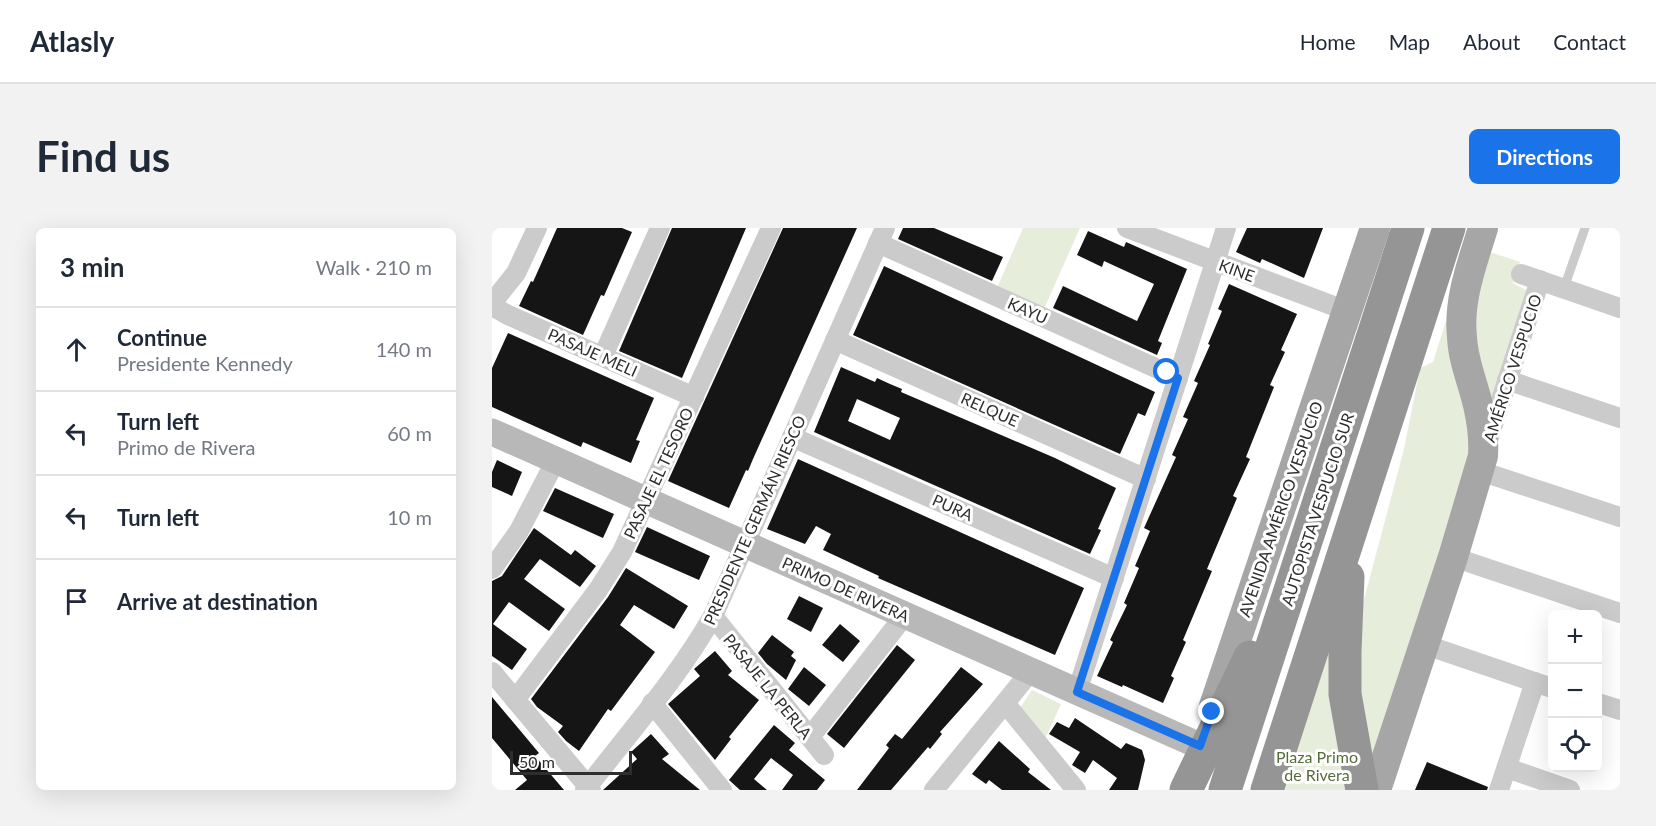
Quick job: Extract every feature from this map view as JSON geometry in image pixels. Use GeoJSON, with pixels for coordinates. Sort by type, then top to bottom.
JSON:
{"type":"FeatureCollection","features":[{"type":"Feature","properties":{"kind":"highway","name":"AUTOPISTA VESPUCIO SUR"},"geometry":{"type":"LineString","coordinates":[[1225,790],[1408,228]]}},
{"type":"Feature","properties":{"kind":"highway"},"geometry":{"type":"LineString","coordinates":[[1267,790],[1449,228]]}},
{"type":"Feature","properties":{"kind":"highway"},"geometry":{"type":"LineString","coordinates":[[1355,522],[1348,577],[1344,673],[1350,730],[1362,790]]}},
{"type":"Feature","properties":{"kind":"highway"},"geometry":{"type":"LineString","coordinates":[[1185,790],[1306,542]]}},
{"type":"Feature","properties":{"kind":"main road","name":"AVENIDA AMÉRICO VESPUCIO"},"geometry":{"type":"LineString","coordinates":[[1185,790],[1375,228]]}},
{"type":"Feature","properties":{"kind":"main road"},"geometry":{"type":"LineString","coordinates":[[1376,790],[1453,557],[1481,464],[1484,442],[1478,406],[1464,354],[1461,319],[1468,278],[1483,228]]}},
{"type":"Feature","properties":{"kind":"street"},"geometry":{"type":"LineString","coordinates":[[492,304],[516,273],[537,228]]}},
{"type":"Feature","properties":{"kind":"street"},"geometry":{"type":"LineString","coordinates":[[603,356],[660,228]]}},
{"type":"Feature","properties":{"kind":"street","name":"PASAJE EL TESORO"},"geometry":{"type":"LineString","coordinates":[[515,700],[610,573],[622,552],[771,228]]}},
{"type":"Feature","properties":{"kind":"street","name":"KINE"},"geometry":{"type":"LineString","coordinates":[[1127,228],[1347,310]]}},
{"type":"Feature","properties":{"kind":"street"},"geometry":{"type":"LineString","coordinates":[[1077,692],[1226,228]]}},
{"type":"Feature","properties":{"kind":"street"},"geometry":{"type":"LineString","coordinates":[[1347,310],[1363,228]]}},
{"type":"Feature","properties":{"kind":"street","name":"PRESIDENTE GERMÁN RIESCO"},"geometry":{"type":"LineString","coordinates":[[588,789],[702,635],[713,616],[881,236]]}},
{"type":"Feature","properties":{"kind":"street","name":"KAYU"},"geometry":{"type":"LineString","coordinates":[[881,236],[1178,378]]}},
{"type":"Feature","properties":{"kind":"street"},"geometry":{"type":"LineString","coordinates":[[1521,274],[1620,308]]}},
{"type":"Feature","properties":{"kind":"street","name":"AMÉRICO VESPUCIO"},"geometry":{"type":"LineString","coordinates":[[1481,464],[1540,280]]}},
{"type":"Feature","properties":{"kind":"street","name":"PASAJE MELI"},"geometry":{"type":"LineString","coordinates":[[492,304],[507,315],[694,397]]}},
{"type":"Feature","properties":{"kind":"street","name":"RELQUE"},"geometry":{"type":"LineString","coordinates":[[835,340],[1146,478]]}},
{"type":"Feature","properties":{"kind":"street"},"geometry":{"type":"LineString","coordinates":[[1507,380],[1620,418]]}},
{"type":"Feature","properties":{"kind":"street","name":"PRIMO DE RIVERA"},"geometry":{"type":"LineString","coordinates":[[492,432],[1200,746]]}},
{"type":"Feature","properties":{"kind":"street","name":"PURA"},"geometry":{"type":"LineString","coordinates":[[792,436],[1113,578]]}},
{"type":"Feature","properties":{"kind":"street"},"geometry":{"type":"LineString","coordinates":[[494,562],[519,531],[556,460]]}},
{"type":"Feature","properties":{"kind":"street"},"geometry":{"type":"LineString","coordinates":[[1481,464],[1620,517]]}},
{"type":"Feature","properties":{"kind":"street"},"geometry":{"type":"LineString","coordinates":[[1453,557],[1620,613]]}},
{"type":"Feature","properties":{"kind":"street"},"geometry":{"type":"LineString","coordinates":[[810,737],[905,615]]}},
{"type":"Feature","properties":{"kind":"street","name":"PASAJE LA PERLA"},"geometry":{"type":"LineString","coordinates":[[713,616],[824,755]]}},
{"type":"Feature","properties":{"kind":"street"},"geometry":{"type":"LineString","coordinates":[[1423,644],[1544,685],[1499,790]]}},
{"type":"Feature","properties":{"kind":"street"},"geometry":{"type":"LineString","coordinates":[[934,790],[1031,671]]}},
{"type":"Feature","properties":{"kind":"street"},"geometry":{"type":"LineString","coordinates":[[492,672],[588,789]]}},
{"type":"Feature","properties":{"kind":"street"},"geometry":{"type":"LineString","coordinates":[[652,703],[722,790]]}},
{"type":"Feature","properties":{"kind":"street"},"geometry":{"type":"LineString","coordinates":[[1005,703],[1076,790]]}},
{"type":"Feature","properties":{"kind":"street"},"geometry":{"type":"LineString","coordinates":[[1602,704],[1620,710]]}},
{"type":"Feature","properties":{"kind":"street"},"geometry":{"type":"LineString","coordinates":[[1507,768],[1570,790]]}},
{"type":"Feature","properties":{"kind":"lane"},"geometry":{"type":"LineString","coordinates":[[1564,288],[1585,228]]}},
{"type":"Feature","properties":{"kind":"green space"},"geometry":{"type":"Polygon","coordinates":[[[1023,228],[1080,228],[1044,309],[997,288],[1023,228]]]}},
{"type":"Feature","properties":{"kind":"green space"},"geometry":{"type":"Polygon","coordinates":[[[1487,251],[1520,262],[1513,283],[1529,292],[1492,414],[1472,333],[1487,251]]]}},
{"type":"Feature","properties":{"kind":"green space"},"geometry":{"type":"Polygon","coordinates":[[[1447,318],[1471,432],[1469,464],[1367,790],[1358,738],[1362,607],[1404,449],[1420,368],[1433,362],[1447,318]]]}},
{"type":"Feature","properties":{"kind":"green space","name":"Plaza Primo de Rivera"},"geometry":{"type":"Polygon","coordinates":[[[1330,647],[1346,790],[1283,790],[1330,647]]]}},
{"type":"Feature","properties":{"kind":"green space"},"geometry":{"type":"Polygon","coordinates":[[[1032,690],[1061,704],[1045,739],[1020,708],[1032,690]]]}},
{"type":"Feature","properties":{"kind":"building"},"geometry":{"type":"Polygon","coordinates":[[[557,228],[622,228],[632,232],[604,296],[601,295],[583,335],[519,306],[531,281],[533,282],[557,228]]]}},
{"type":"Feature","properties":{"kind":"building"},"geometry":{"type":"Polygon","coordinates":[[[672,228],[746,228],[682,378],[619,351],[672,228]]]}},
{"type":"Feature","properties":{"kind":"building"},"geometry":{"type":"Polygon","coordinates":[[[783,228],[857,228],[748,471],[746,470],[729,508],[668,481],[783,228]]]}},
{"type":"Feature","properties":{"kind":"building"},"geometry":{"type":"Polygon","coordinates":[[[903,228],[934,228],[1003,257],[992,281],[898,239],[903,228]]]}},
{"type":"Feature","properties":{"kind":"building"},"geometry":{"type":"Polygon","coordinates":[[[1247,228],[1323,228],[1304,278],[1262,259],[1260,263],[1236,252],[1247,228]]]}},
{"type":"Feature","properties":{"kind":"building"},"geometry":{"type":"Polygon","coordinates":[[[1088,231],[1124,247],[1126,242],[1187,269],[1158,341],[1162,343],[1157,355],[1053,308],[1063,286],[1137,321],[1154,284],[1104,261],[1102,267],[1077,255],[1088,231]]]}},
{"type":"Feature","properties":{"kind":"building"},"geometry":{"type":"Polygon","coordinates":[[[884,266],[1155,392],[1145,416],[1138,413],[1120,454],[853,335],[884,266]]]}},
{"type":"Feature","properties":{"kind":"building"},"geometry":{"type":"Polygon","coordinates":[[[1229,284],[1297,314],[1281,350],[1285,352],[1270,385],[1274,387],[1246,457],[1250,459],[1233,496],[1237,498],[1207,569],[1212,571],[1183,640],[1186,642],[1171,676],[1174,678],[1163,703],[1097,676],[1113,642],[1110,640],[1127,605],[1124,603],[1139,568],[1135,566],[1150,531],[1144,528],[1176,457],[1172,455],[1188,419],[1183,417],[1198,383],[1194,381],[1210,345],[1208,344],[1222,311],[1218,309],[1229,284]]]}},
{"type":"Feature","properties":{"kind":"building"},"geometry":{"type":"Polygon","coordinates":[[[508,333],[654,398],[636,440],[640,441],[631,463],[583,442],[581,447],[492,407],[492,368],[508,333]]]}},
{"type":"Feature","properties":{"kind":"building"},"geometry":{"type":"Polygon","coordinates":[[[841,367],[875,382],[877,378],[902,389],[901,392],[1055,458],[1116,488],[1090,554],[814,432],[841,367]],[[857,399],[848,421],[890,440],[900,418],[857,399]]]}},
{"type":"Feature","properties":{"kind":"building"},"geometry":{"type":"Polygon","coordinates":[[[798,459],[1084,588],[1055,655],[878,578],[879,576],[823,550],[831,534],[816,526],[805,544],[767,529],[798,459]]]}},
{"type":"Feature","properties":{"kind":"building"},"geometry":{"type":"Polygon","coordinates":[[[497,460],[522,472],[512,496],[492,487],[492,472],[497,460]]]}},
{"type":"Feature","properties":{"kind":"building"},"geometry":{"type":"Polygon","coordinates":[[[555,488],[614,514],[603,538],[543,511],[555,488]]]}},
{"type":"Feature","properties":{"kind":"building"},"geometry":{"type":"Polygon","coordinates":[[[647,527],[710,556],[699,580],[635,552],[647,527]]]}},
{"type":"Feature","properties":{"kind":"building"},"geometry":{"type":"Polygon","coordinates":[[[534,528],[571,555],[575,550],[596,566],[580,587],[540,559],[524,579],[565,609],[549,631],[509,602],[493,624],[527,649],[512,670],[492,656],[492,581],[502,576],[534,528]]]}},
{"type":"Feature","properties":{"kind":"building"},"geometry":{"type":"Polygon","coordinates":[[[626,568],[688,606],[674,629],[634,605],[620,625],[655,652],[611,711],[608,709],[579,751],[558,732],[563,726],[537,707],[531,699],[608,597],[626,568]]]}},
{"type":"Feature","properties":{"kind":"building"},"geometry":{"type":"Polygon","coordinates":[[[799,596],[823,608],[811,632],[787,619],[799,596]]]}},
{"type":"Feature","properties":{"kind":"building"},"geometry":{"type":"Polygon","coordinates":[[[840,624],[860,641],[843,662],[822,645],[840,624]]]}},
{"type":"Feature","properties":{"kind":"building"},"geometry":{"type":"Polygon","coordinates":[[[772,635],[794,652],[791,656],[796,660],[786,680],[758,653],[772,635]]]}},
{"type":"Feature","properties":{"kind":"building"},"geometry":{"type":"Polygon","coordinates":[[[897,645],[915,660],[844,748],[827,734],[897,645]]]}},
{"type":"Feature","properties":{"kind":"building"},"geometry":{"type":"Polygon","coordinates":[[[715,651],[732,671],[728,675],[759,700],[729,737],[731,739],[715,760],[668,704],[700,676],[694,669],[715,651]]]}},
{"type":"Feature","properties":{"kind":"building"},"geometry":{"type":"Polygon","coordinates":[[[804,667],[826,685],[809,706],[788,689],[804,667]]]}},
{"type":"Feature","properties":{"kind":"building"},"geometry":{"type":"Polygon","coordinates":[[[961,667],[983,684],[940,732],[942,734],[930,749],[928,747],[891,790],[857,790],[889,748],[886,745],[895,734],[902,739],[961,667]]]}},
{"type":"Feature","properties":{"kind":"building"},"geometry":{"type":"Polygon","coordinates":[[[492,697],[539,753],[535,756],[564,790],[515,790],[527,780],[492,738],[492,697]]]}},
{"type":"Feature","properties":{"kind":"building"},"geometry":{"type":"Polygon","coordinates":[[[1075,718],[1121,749],[1126,743],[1142,750],[1145,760],[1138,790],[1109,790],[1117,778],[1093,760],[1085,773],[1072,765],[1080,752],[1049,734],[1057,722],[1069,728],[1075,718]]]}},
{"type":"Feature","properties":{"kind":"building"},"geometry":{"type":"Polygon","coordinates":[[[774,725],[795,743],[789,750],[825,780],[817,790],[782,790],[793,775],[771,758],[754,779],[767,790],[740,790],[729,780],[774,725]]]}},
{"type":"Feature","properties":{"kind":"building"},"geometry":{"type":"Polygon","coordinates":[[[651,734],[669,754],[662,759],[700,790],[603,790],[637,759],[631,752],[651,734]]]}},
{"type":"Feature","properties":{"kind":"building"},"geometry":{"type":"Polygon","coordinates":[[[999,741],[1030,769],[1028,772],[1051,790],[1002,790],[989,780],[986,784],[972,774],[999,741]]]}},
{"type":"Feature","properties":{"kind":"building"},"geometry":{"type":"Polygon","coordinates":[[[1427,762],[1488,787],[1487,790],[1415,790],[1427,762]]]}},
{"type":"Feature","properties":{"kind":"route"},"geometry":{"type":"LineString","coordinates":[[1167,372],[1178,378],[1077,692],[1200,746],[1212,712]]}}]}
